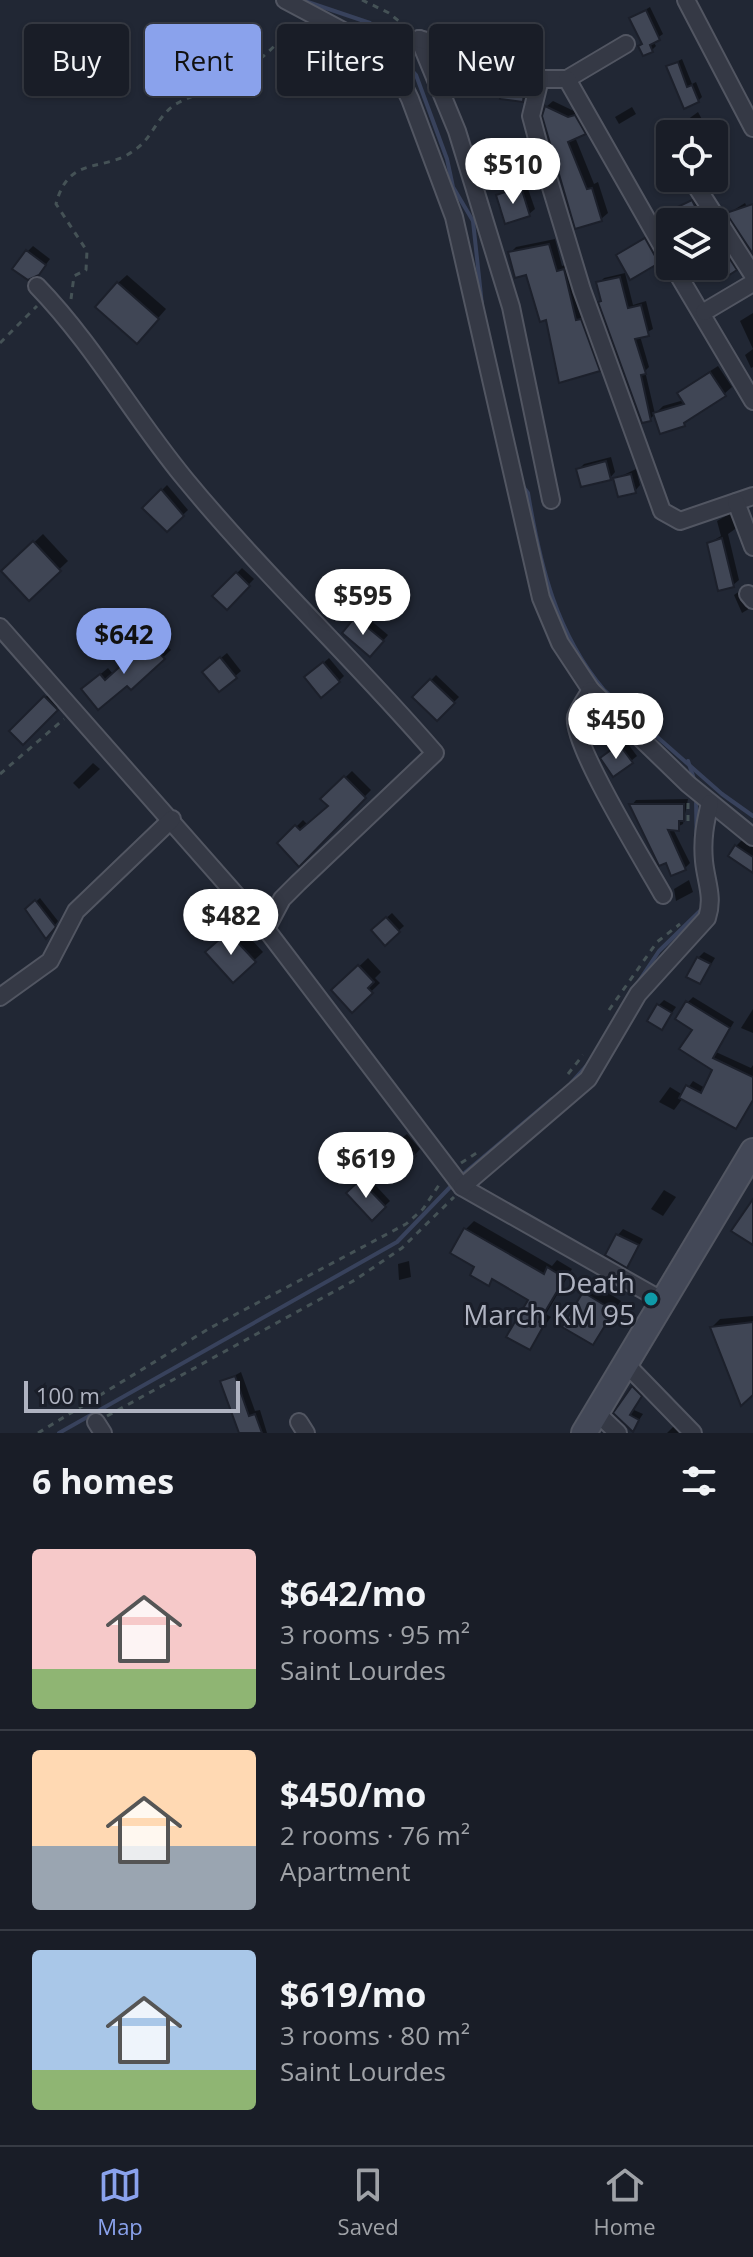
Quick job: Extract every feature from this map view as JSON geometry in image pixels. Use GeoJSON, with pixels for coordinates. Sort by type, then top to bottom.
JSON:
{"type":"FeatureCollection","features":[{"type":"Feature","properties":{"kind":"main road"},"geometry":{"type":"LineString","coordinates":[[590,1423],[753,1151]]}},
{"type":"Feature","properties":{"kind":"street"},"geometry":{"type":"LineString","coordinates":[[285,0],[379,50],[394,66],[410,99],[454,217],[541,598],[560,643],[591,690],[688,784],[753,837]]}},
{"type":"Feature","properties":{"kind":"street"},"geometry":{"type":"LineString","coordinates":[[686,0],[753,128]]}},
{"type":"Feature","properties":{"kind":"street"},"geometry":{"type":"LineString","coordinates":[[419,39],[429,42]]}},
{"type":"Feature","properties":{"kind":"street"},"geometry":{"type":"LineString","coordinates":[[419,39],[457,131],[511,307],[551,500]]}},
{"type":"Feature","properties":{"kind":"street"},"geometry":{"type":"LineString","coordinates":[[543,79],[567,79],[626,44]]}},
{"type":"Feature","properties":{"kind":"street"},"geometry":{"type":"LineString","coordinates":[[567,79],[656,235]]}},
{"type":"Feature","properties":{"kind":"street"},"geometry":{"type":"LineString","coordinates":[[536,96],[531,116],[582,290],[662,511],[680,521],[753,496]]}},
{"type":"Feature","properties":{"kind":"street"},"geometry":{"type":"LineString","coordinates":[[700,192],[753,275]]}},
{"type":"Feature","properties":{"kind":"street"},"geometry":{"type":"LineString","coordinates":[[682,280],[704,312],[753,401]]}},
{"type":"Feature","properties":{"kind":"street"},"geometry":{"type":"LineString","coordinates":[[704,312],[753,283]]}},
{"type":"Feature","properties":{"kind":"street"},"geometry":{"type":"LineString","coordinates":[[42,291],[69,319],[183,476],[257,563],[435,753],[282,899],[266,929]]}},
{"type":"Feature","properties":{"kind":"street"},"geometry":{"type":"LineString","coordinates":[[736,502],[753,547]]}},
{"type":"Feature","properties":{"kind":"street"},"geometry":{"type":"LineString","coordinates":[[1,630],[172,819],[266,929],[458,1182],[497,1210],[663,1301]]}},
{"type":"Feature","properties":{"kind":"street"},"geometry":{"type":"LineString","coordinates":[[591,690],[576,717],[576,728],[586,755],[663,895]]}},
{"type":"Feature","properties":{"kind":"street"},"geometry":{"type":"LineString","coordinates":[[458,1182],[588,1079],[638,994],[707,918],[712,903],[704,866],[706,799]]}},
{"type":"Feature","properties":{"kind":"street"},"geometry":{"type":"LineString","coordinates":[[0,997],[50,961],[76,911],[172,819]]}},
{"type":"Feature","properties":{"kind":"street"},"geometry":{"type":"LineString","coordinates":[[626,1364],[693,1433]]}},
{"type":"Feature","properties":{"kind":"street"},"geometry":{"type":"LineString","coordinates":[[590,1423],[618,1433]]}},
{"type":"Feature","properties":{"kind":"path"},"geometry":{"type":"LineString","coordinates":[[362,0],[389,13],[419,39]]}},
{"type":"Feature","properties":{"kind":"path"},"geometry":{"type":"LineString","coordinates":[[69,319],[74,276],[86,270],[87,251],[56,204],[66,180],[80,169],[134,151],[159,117],[177,104],[232,80],[279,42],[306,12]]}},
{"type":"Feature","properties":{"kind":"path"},"geometry":{"type":"LineString","coordinates":[[0,343],[42,291]]}},
{"type":"Feature","properties":{"kind":"path"},"geometry":{"type":"LineString","coordinates":[[0,774],[73,710]]}},
{"type":"Feature","properties":{"kind":"path"},"geometry":{"type":"LineString","coordinates":[[99,1428],[355,1280],[402,1248],[458,1182]]}},
{"type":"Feature","properties":{"kind":"building"},"geometry":{"type":"Polygon","coordinates":[[[646,10],[660,40],[650,45],[653,52],[643,56],[638,46],[642,44],[629,18],[646,10]]]}},
{"type":"Feature","properties":{"kind":"building"},"geometry":{"type":"Polygon","coordinates":[[[678,62],[687,87],[692,85],[699,102],[684,109],[666,66],[678,62]]]}},
{"type":"Feature","properties":{"kind":"building"},"geometry":{"type":"Polygon","coordinates":[[[500,96],[524,96],[523,102],[500,99],[500,96]]]}},
{"type":"Feature","properties":{"kind":"building"},"geometry":{"type":"Polygon","coordinates":[[[545,106],[568,117],[575,115],[586,134],[568,142],[587,189],[592,188],[602,221],[575,229],[542,116],[545,106]]]}},
{"type":"Feature","properties":{"kind":"building"},"geometry":{"type":"Polygon","coordinates":[[[521,187],[530,216],[505,224],[496,195],[521,187]]]}},
{"type":"Feature","properties":{"kind":"building"},"geometry":{"type":"Polygon","coordinates":[[[692,200],[696,208],[675,208],[692,200]]]}},
{"type":"Feature","properties":{"kind":"building"},"geometry":{"type":"Polygon","coordinates":[[[753,204],[753,254],[728,216],[728,212],[753,204]]]}},
{"type":"Feature","properties":{"kind":"building"},"geometry":{"type":"Polygon","coordinates":[[[645,238],[656,258],[656,265],[630,280],[616,255],[645,238]]]}},
{"type":"Feature","properties":{"kind":"building"},"geometry":{"type":"Polygon","coordinates":[[[549,244],[557,271],[564,269],[576,320],[581,319],[600,371],[559,383],[546,320],[540,322],[526,275],[515,278],[508,252],[549,244]]]}},
{"type":"Feature","properties":{"kind":"building"},"geometry":{"type":"Polygon","coordinates":[[[26,250],[46,265],[39,275],[28,280],[12,269],[26,250]]]}},
{"type":"Feature","properties":{"kind":"building"},"geometry":{"type":"Polygon","coordinates":[[[728,256],[737,270],[728,276],[728,256]]]}},
{"type":"Feature","properties":{"kind":"building"},"geometry":{"type":"Polygon","coordinates":[[[620,277],[628,308],[641,305],[649,336],[635,339],[646,374],[641,375],[651,421],[642,423],[598,302],[601,301],[596,282],[620,277]]]}},
{"type":"Feature","properties":{"kind":"building"},"geometry":{"type":"Polygon","coordinates":[[[117,282],[159,319],[137,344],[95,307],[117,282]]]}},
{"type":"Feature","properties":{"kind":"building"},"geometry":{"type":"Polygon","coordinates":[[[710,372],[726,396],[684,423],[685,426],[660,434],[653,413],[684,404],[677,393],[710,372]]]}},
{"type":"Feature","properties":{"kind":"building"},"geometry":{"type":"Polygon","coordinates":[[[606,461],[611,480],[581,487],[576,469],[606,461]]]}},
{"type":"Feature","properties":{"kind":"building"},"geometry":{"type":"Polygon","coordinates":[[[631,474],[636,493],[618,497],[613,478],[631,474]]]}},
{"type":"Feature","properties":{"kind":"building"},"geometry":{"type":"Polygon","coordinates":[[[161,489],[184,516],[167,532],[142,508],[161,489]]]}},
{"type":"Feature","properties":{"kind":"building"},"geometry":{"type":"Polygon","coordinates":[[[722,538],[734,587],[718,591],[707,543],[722,538]]]}},
{"type":"Feature","properties":{"kind":"building"},"geometry":{"type":"Polygon","coordinates":[[[33,541],[61,571],[29,601],[1,571],[33,541]]]}},
{"type":"Feature","properties":{"kind":"building"},"geometry":{"type":"Polygon","coordinates":[[[236,572],[250,586],[227,610],[212,596],[236,572]]]}},
{"type":"Feature","properties":{"kind":"building"},"geometry":{"type":"Polygon","coordinates":[[[355,617],[384,641],[370,657],[342,633],[355,617]]]}},
{"type":"Feature","properties":{"kind":"building"},"geometry":{"type":"Polygon","coordinates":[[[148,641],[165,659],[131,690],[127,686],[98,710],[81,689],[100,674],[105,680],[148,641]]]}},
{"type":"Feature","properties":{"kind":"building"},"geometry":{"type":"Polygon","coordinates":[[[220,657],[237,678],[219,692],[202,672],[220,657]]]}},
{"type":"Feature","properties":{"kind":"building"},"geometry":{"type":"Polygon","coordinates":[[[323,662],[340,682],[321,698],[304,677],[323,662]]]}},
{"type":"Feature","properties":{"kind":"building"},"geometry":{"type":"Polygon","coordinates":[[[430,679],[455,703],[437,721],[412,697],[430,679]]]}},
{"type":"Feature","properties":{"kind":"building"},"geometry":{"type":"Polygon","coordinates":[[[44,696],[58,710],[23,745],[9,731],[44,696]]]}},
{"type":"Feature","properties":{"kind":"building"},"geometry":{"type":"Polygon","coordinates":[[[619,744],[633,763],[613,777],[600,758],[619,744]]]}},
{"type":"Feature","properties":{"kind":"building"},"geometry":{"type":"Polygon","coordinates":[[[344,776],[366,798],[299,867],[277,843],[295,825],[300,830],[328,806],[320,799],[344,776]]]}},
{"type":"Feature","properties":{"kind":"building"},"geometry":{"type":"Polygon","coordinates":[[[629,804],[684,804],[684,821],[679,821],[679,831],[668,830],[686,870],[671,876],[666,863],[659,866],[629,804]]]}},
{"type":"Feature","properties":{"kind":"building"},"geometry":{"type":"Polygon","coordinates":[[[735,845],[753,857],[753,873],[728,856],[735,845]]]}},
{"type":"Feature","properties":{"kind":"building"},"geometry":{"type":"Polygon","coordinates":[[[35,900],[56,927],[46,939],[25,909],[35,900]]]}},
{"type":"Feature","properties":{"kind":"building"},"geometry":{"type":"Polygon","coordinates":[[[386,917],[400,932],[385,946],[371,930],[386,917]]]}},
{"type":"Feature","properties":{"kind":"building"},"geometry":{"type":"Polygon","coordinates":[[[228,932],[256,962],[233,983],[205,952],[228,932]]]}},
{"type":"Feature","properties":{"kind":"building"},"geometry":{"type":"Polygon","coordinates":[[[697,957],[711,964],[700,984],[686,977],[697,957]]]}},
{"type":"Feature","properties":{"kind":"building"},"geometry":{"type":"Polygon","coordinates":[[[358,965],[374,982],[368,988],[373,993],[352,1013],[331,990],[358,965]]]}},
{"type":"Feature","properties":{"kind":"building"},"geometry":{"type":"Polygon","coordinates":[[[686,1001],[730,1028],[713,1058],[753,1077],[753,1100],[736,1129],[679,1098],[686,1085],[701,1093],[712,1070],[679,1049],[692,1030],[675,1019],[686,1001]]]}},
{"type":"Feature","properties":{"kind":"building"},"geometry":{"type":"Polygon","coordinates":[[[657,1004],[672,1013],[662,1030],[647,1021],[657,1004]]]}},
{"type":"Feature","properties":{"kind":"building"},"geometry":{"type":"Polygon","coordinates":[[[400,1138],[416,1156],[393,1176],[377,1157],[400,1138]]]}},
{"type":"Feature","properties":{"kind":"building"},"geometry":{"type":"Polygon","coordinates":[[[360,1180],[386,1207],[372,1221],[346,1193],[360,1180]]]}},
{"type":"Feature","properties":{"kind":"building"},"geometry":{"type":"Polygon","coordinates":[[[753,1199],[753,1245],[731,1231],[753,1199]]]}},
{"type":"Feature","properties":{"kind":"building"},"geometry":{"type":"Polygon","coordinates":[[[464,1228],[544,1274],[547,1267],[565,1278],[539,1322],[544,1325],[530,1350],[506,1337],[528,1300],[492,1279],[489,1286],[470,1275],[474,1267],[450,1253],[464,1228]]]}},
{"type":"Feature","properties":{"kind":"building"},"geometry":{"type":"Polygon","coordinates":[[[616,1234],[639,1245],[627,1268],[605,1255],[616,1234]]]}},
{"type":"Feature","properties":{"kind":"building"},"geometry":{"type":"Polygon","coordinates":[[[583,1292],[614,1311],[593,1345],[562,1327],[583,1292]]]}},
{"type":"Feature","properties":{"kind":"building"},"geometry":{"type":"Polygon","coordinates":[[[753,1322],[753,1395],[741,1406],[710,1327],[753,1322]]]}},
{"type":"Feature","properties":{"kind":"building"},"geometry":{"type":"Polygon","coordinates":[[[235,1376],[249,1416],[255,1414],[262,1433],[239,1433],[220,1381],[235,1376]]]}},
{"type":"Feature","properties":{"kind":"building"},"geometry":{"type":"Polygon","coordinates":[[[632,1386],[642,1396],[630,1415],[639,1420],[633,1432],[613,1413],[632,1386]]]}},
{"type":"Feature","properties":{"kind":"waterway"},"geometry":{"type":"LineString","coordinates":[[302,0],[370,23],[416,75],[447,159],[453,187],[473,221],[482,305]]}},
{"type":"Feature","properties":{"kind":"waterway"},"geometry":{"type":"LineString","coordinates":[[521,484],[528,493],[552,597],[587,668],[604,690],[722,794],[753,816]]}},
{"type":"Feature","properties":{"kind":"waterway"},"geometry":{"type":"LineString","coordinates":[[688,761],[695,782]]}},
{"type":"Feature","properties":{"kind":"waterway"},"geometry":{"type":"LineString","coordinates":[[696,798],[697,861]]}},
{"type":"Feature","properties":{"kind":"waterway"},"geometry":{"type":"LineString","coordinates":[[635,987],[659,951],[702,909]]}},
{"type":"Feature","properties":{"kind":"waterway"},"geometry":{"type":"LineString","coordinates":[[571,1083],[589,1063]]}},
{"type":"Feature","properties":{"kind":"waterway"},"geometry":{"type":"LineString","coordinates":[[461,1176],[552,1099]]}},
{"type":"Feature","properties":{"kind":"waterway"},"geometry":{"type":"LineString","coordinates":[[59,1433],[397,1242],[455,1182]]}},
{"type":"Feature","properties":{"kind":"place","name":"Death March KM 95"},"geometry":{"type":"Point","coordinates":[651,1299]}}]}
